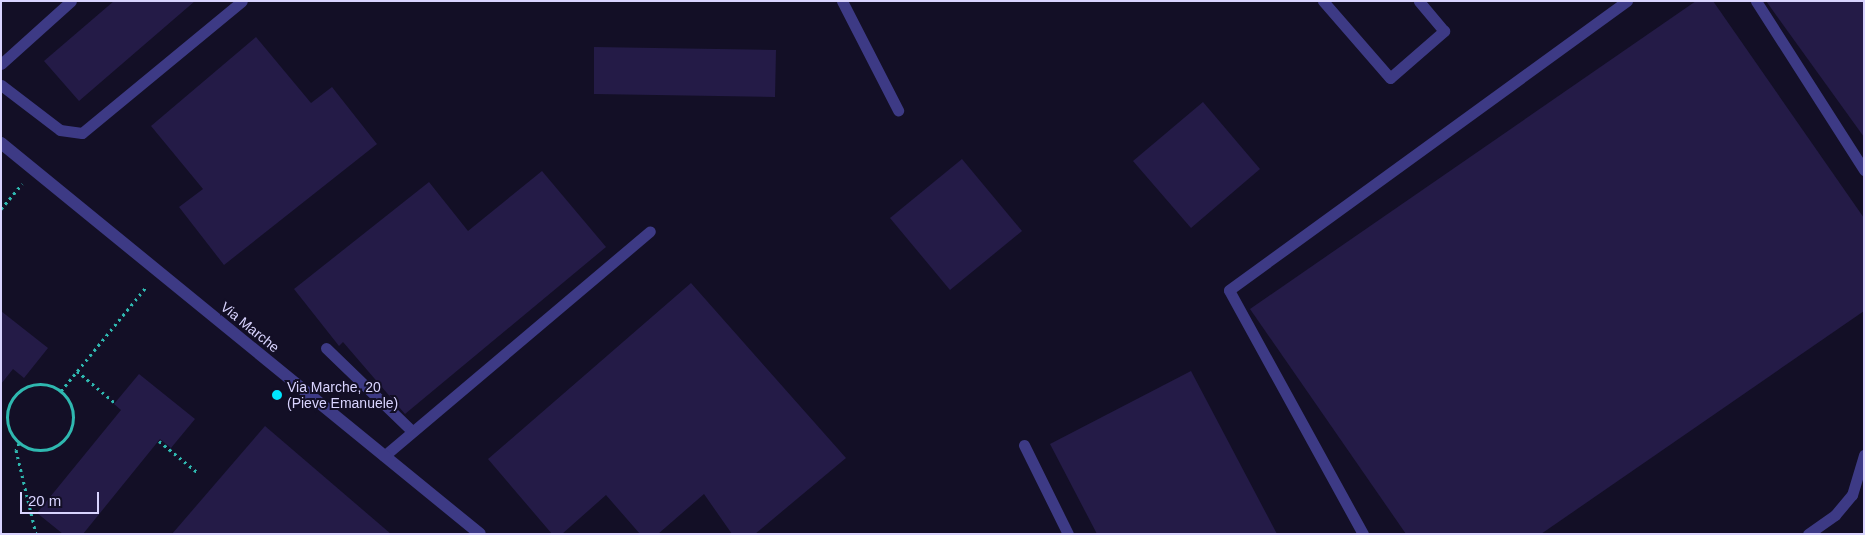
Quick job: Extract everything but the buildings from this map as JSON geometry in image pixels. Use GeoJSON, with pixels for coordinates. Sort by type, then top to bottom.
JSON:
{"type":"FeatureCollection","features":[{"type":"Feature","properties":{"kind":"street","name":"Via Marche"},"geometry":{"type":"LineString","coordinates":[[1,143],[480,534]]}},
{"type":"Feature","properties":{"kind":"lane"},"geometry":{"type":"LineString","coordinates":[[1,64],[65,10],[71,1]]}},
{"type":"Feature","properties":{"kind":"lane"},"geometry":{"type":"LineString","coordinates":[[1,85],[60,130],[82,133],[242,1]]}},
{"type":"Feature","properties":{"kind":"lane"},"geometry":{"type":"LineString","coordinates":[[842,1],[898,110]]}},
{"type":"Feature","properties":{"kind":"lane"},"geometry":{"type":"LineString","coordinates":[[1323,1],[1390,78],[1444,30],[1419,1]]}},
{"type":"Feature","properties":{"kind":"lane"},"geometry":{"type":"LineString","coordinates":[[1363,534],[1229,290],[1627,1]]}},
{"type":"Feature","properties":{"kind":"lane"},"geometry":{"type":"LineString","coordinates":[[1756,1],[1864,170]]}},
{"type":"Feature","properties":{"kind":"lane"},"geometry":{"type":"LineString","coordinates":[[384,456],[650,231]]}},
{"type":"Feature","properties":{"kind":"lane"},"geometry":{"type":"LineString","coordinates":[[326,348],[412,431]]}},
{"type":"Feature","properties":{"kind":"lane"},"geometry":{"type":"LineString","coordinates":[[1024,445],[1068,534]]}},
{"type":"Feature","properties":{"kind":"lane"},"geometry":{"type":"LineString","coordinates":[[1808,534],[1835,515],[1852,495],[1864,455]]}},
{"type":"Feature","properties":{"kind":"path"},"geometry":{"type":"LineString","coordinates":[[1,208],[34,170]]}},
{"type":"Feature","properties":{"kind":"path"},"geometry":{"type":"LineString","coordinates":[[61,391],[158,272]]}},
{"type":"Feature","properties":{"kind":"path"},"geometry":{"type":"LineString","coordinates":[[76,371],[115,403]]}},
{"type":"Feature","properties":{"kind":"path"},"geometry":{"type":"LineString","coordinates":[[36,383],[61,391],[73,413],[66,437],[43,450],[19,443],[6,420],[13,396],[36,383]]}},
{"type":"Feature","properties":{"kind":"path"},"geometry":{"type":"LineString","coordinates":[[159,440],[198,472]]}},
{"type":"Feature","properties":{"kind":"path"},"geometry":{"type":"LineString","coordinates":[[19,443],[16,450],[36,534]]}},
{"type":"Feature","properties":{"kind":"place","name":"Via Marche, 20 (Pieve Emanuele)"},"geometry":{"type":"Point","coordinates":[277,395]}}]}
